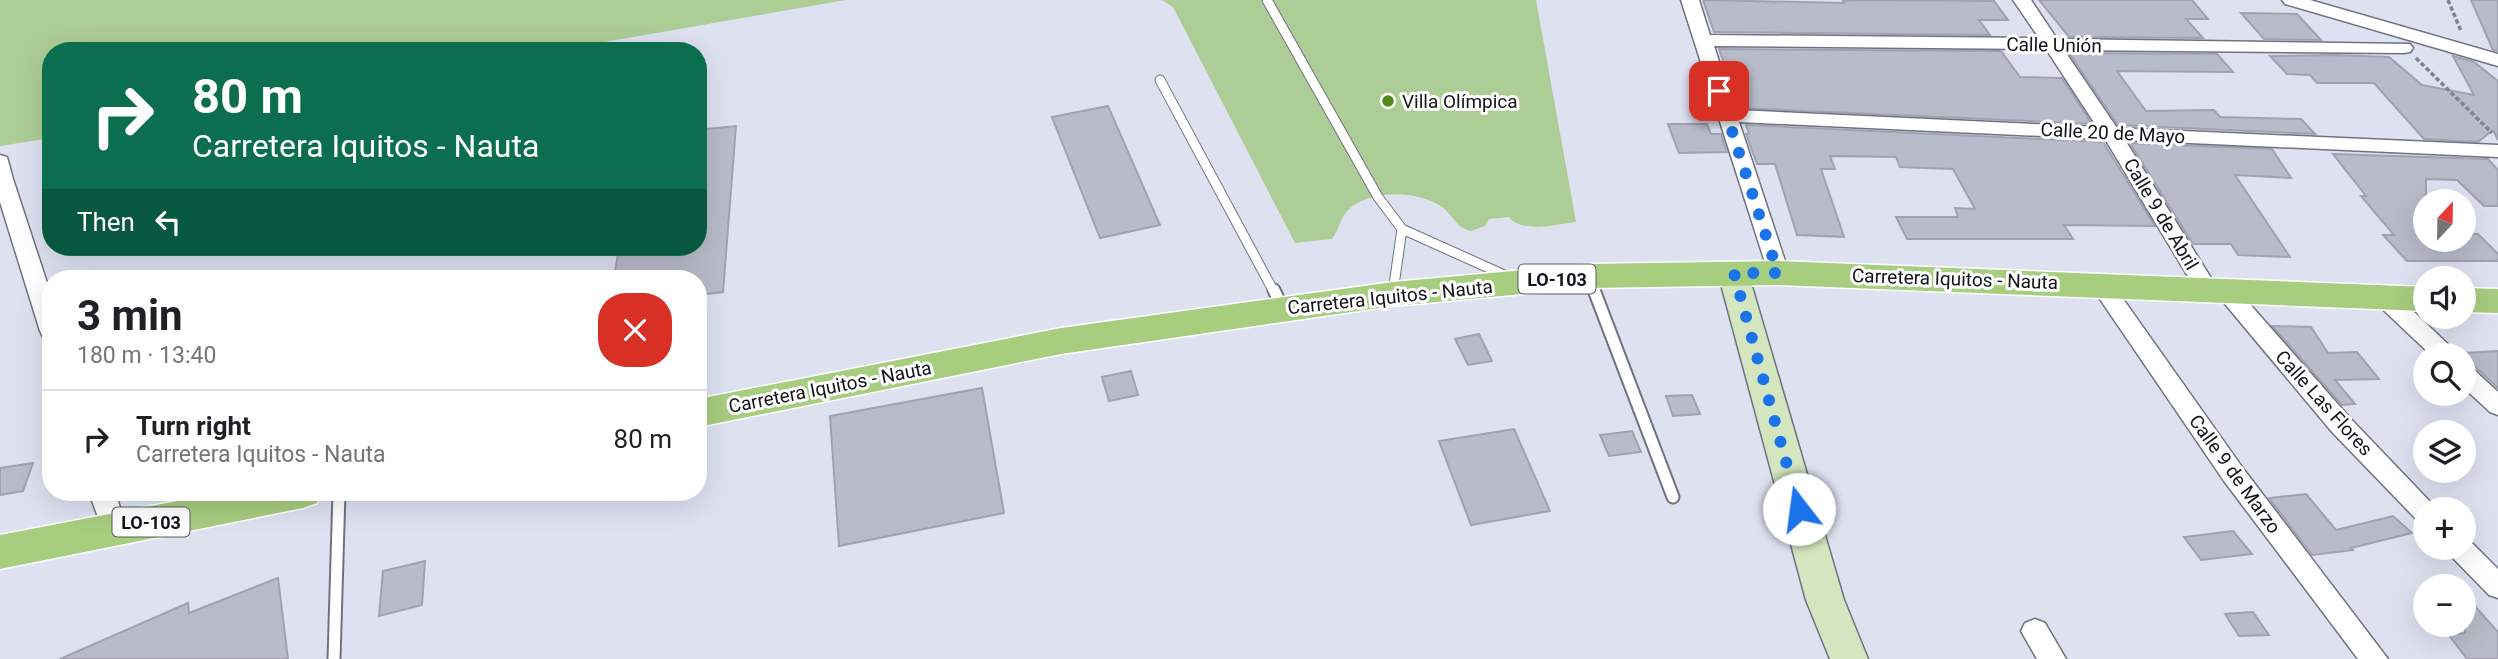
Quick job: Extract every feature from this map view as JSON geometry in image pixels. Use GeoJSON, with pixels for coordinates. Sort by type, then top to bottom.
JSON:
{"type":"FeatureCollection","features":[{"type":"Feature","properties":{"kind":"main road","name":"Carretera Iquitos - Nauta"},"geometry":{"type":"LineString","coordinates":[[707,411],[1061,341],[1393,294],[1589,276],[1778,273],[2413,299]]}},
{"type":"Feature","properties":{"kind":"main road"},"geometry":{"type":"LineString","coordinates":[[2476,300],[2498,301]]}},
{"type":"Feature","properties":{"kind":"main road","name":"LO-103"},"geometry":{"type":"LineString","coordinates":[[0,552],[257,501]]}},
{"type":"Feature","properties":{"kind":"street"},"geometry":{"type":"LineString","coordinates":[[1690,0],[1778,273]]}},
{"type":"Feature","properties":{"kind":"street","name":"Calle 9 de Abril"},"geometry":{"type":"LineString","coordinates":[[2022,0],[2216,289]]}},
{"type":"Feature","properties":{"kind":"street"},"geometry":{"type":"LineString","coordinates":[[2291,0],[2498,60]]}},
{"type":"Feature","properties":{"kind":"street","name":"Calle Unión"},"geometry":{"type":"LineString","coordinates":[[1703,40],[2404,48]]}},
{"type":"Feature","properties":{"kind":"street","name":"Calle 20 de Mayo"},"geometry":{"type":"LineString","coordinates":[[1727,116],[2498,151]]}},
{"type":"Feature","properties":{"kind":"street"},"geometry":{"type":"LineString","coordinates":[[1,173],[42,303]]}},
{"type":"Feature","properties":{"kind":"street"},"geometry":{"type":"LineString","coordinates":[[1734,273],[1821,587],[1849,659]]}},
{"type":"Feature","properties":{"kind":"street","name":"Calle 9 de Marzo"},"geometry":{"type":"LineString","coordinates":[[2101,284],[2233,474],[2374,659]]}},
{"type":"Feature","properties":{"kind":"street","name":"Calle Las Flores"},"geometry":{"type":"LineString","coordinates":[[2216,289],[2413,500]]}},
{"type":"Feature","properties":{"kind":"street"},"geometry":{"type":"LineString","coordinates":[[2385,298],[2432,343]]}},
{"type":"Feature","properties":{"kind":"street"},"geometry":{"type":"LineString","coordinates":[[2476,385],[2498,406]]}},
{"type":"Feature","properties":{"kind":"street"},"geometry":{"type":"LineString","coordinates":[[105,501],[114,529]]}},
{"type":"Feature","properties":{"kind":"street"},"geometry":{"type":"LineString","coordinates":[[2472,560],[2498,587]]}},
{"type":"Feature","properties":{"kind":"street"},"geometry":{"type":"LineString","coordinates":[[2035,631],[2052,659]]}},
{"type":"Feature","properties":{"kind":"lane"},"geometry":{"type":"LineString","coordinates":[[1267,0],[1378,197],[1402,229],[1521,282]]}},
{"type":"Feature","properties":{"kind":"lane"},"geometry":{"type":"LineString","coordinates":[[1160,80],[1283,309]]}},
{"type":"Feature","properties":{"kind":"lane"},"geometry":{"type":"LineString","coordinates":[[1393,294],[1402,229]]}},
{"type":"Feature","properties":{"kind":"lane"},"geometry":{"type":"LineString","coordinates":[[1589,276],[1674,497]]}},
{"type":"Feature","properties":{"kind":"lane"},"geometry":{"type":"LineString","coordinates":[[334,659],[340,501]]}},
{"type":"Feature","properties":{"kind":"path"},"geometry":{"type":"LineString","coordinates":[[2448,0],[2470,53]]}},
{"type":"Feature","properties":{"kind":"path"},"geometry":{"type":"LineString","coordinates":[[2404,48],[2440,79],[2498,140]]}},
{"type":"Feature","properties":{"kind":"green space"},"geometry":{"type":"Polygon","coordinates":[[[0,0],[846,0],[605,42],[42,42],[42,139],[0,146],[0,0]]]}},
{"type":"Feature","properties":{"kind":"green space","name":"Villa Olímpica"},"geometry":{"type":"Polygon","coordinates":[[[1162,0],[1536,0],[1576,222],[1531,227],[1509,217],[1489,219],[1485,226],[1471,231],[1462,227],[1446,210],[1432,201],[1394,194],[1381,195],[1357,203],[1345,213],[1332,239],[1295,243],[1173,7],[1162,0]]]}},
{"type":"Feature","properties":{"kind":"building"},"geometry":{"type":"Polygon","coordinates":[[[1703,0],[1844,3],[1843,1],[1858,0],[1994,1],[2008,20],[1979,20],[1990,35],[1714,32],[1703,0]]]}},
{"type":"Feature","properties":{"kind":"building"},"geometry":{"type":"Polygon","coordinates":[[[2039,0],[2192,0],[2208,19],[2186,19],[2203,38],[2069,37],[2039,0]]]}},
{"type":"Feature","properties":{"kind":"building"},"geometry":{"type":"Polygon","coordinates":[[[2471,0],[2498,0],[2498,51],[2493,50],[2471,0]]]}},
{"type":"Feature","properties":{"kind":"building"},"geometry":{"type":"Polygon","coordinates":[[[2241,13],[2297,14],[2321,40],[2264,39],[2241,13]]]}},
{"type":"Feature","properties":{"kind":"building"},"geometry":{"type":"Polygon","coordinates":[[[1719,49],[2001,51],[2020,77],[2062,78],[2092,124],[1740,108],[1719,49]]]}},
{"type":"Feature","properties":{"kind":"building"},"geometry":{"type":"Polygon","coordinates":[[[2069,53],[2217,54],[2233,72],[2117,71],[2146,111],[2214,110],[2220,117],[2301,119],[2315,134],[2118,125],[2069,53]]]}},
{"type":"Feature","properties":{"kind":"building"},"geometry":{"type":"Polygon","coordinates":[[[2270,56],[2389,57],[2422,85],[2474,95],[2453,56],[2474,62],[2498,81],[2498,140],[2493,130],[2478,142],[2424,139],[2374,83],[2317,83],[2310,75],[2287,74],[2270,56]]]}},
{"type":"Feature","properties":{"kind":"building"},"geometry":{"type":"Polygon","coordinates":[[[1108,106],[1160,225],[1100,238],[1052,117],[1108,106]]]}},
{"type":"Feature","properties":{"kind":"building"},"geometry":{"type":"Polygon","coordinates":[[[1668,124],[1707,124],[1711,134],[1721,134],[1727,152],[1679,153],[1668,124]]]}},
{"type":"Feature","properties":{"kind":"building"},"geometry":{"type":"Polygon","coordinates":[[[1746,125],[2103,142],[2155,226],[2064,225],[2073,239],[1907,239],[1896,217],[1958,217],[1955,208],[1975,209],[1953,169],[1900,167],[1896,157],[1830,156],[1835,169],[1821,169],[1844,237],[1797,235],[1775,164],[1757,164],[1746,134],[1749,134],[1746,125]]]}},
{"type":"Feature","properties":{"kind":"building"},"geometry":{"type":"Polygon","coordinates":[[[736,126],[723,292],[707,294],[707,270],[615,270],[618,256],[707,256],[707,129],[736,126]]]}},
{"type":"Feature","properties":{"kind":"building"},"geometry":{"type":"Polygon","coordinates":[[[2130,143],[2272,149],[2291,178],[2235,175],[2290,257],[2238,255],[2231,244],[2193,244],[2130,143]]]}},
{"type":"Feature","properties":{"kind":"building"},"geometry":{"type":"Polygon","coordinates":[[[2333,154],[2488,159],[2498,170],[2498,206],[2484,206],[2476,198],[2476,189],[2466,189],[2457,180],[2426,179],[2426,189],[2413,189],[2413,252],[2476,252],[2478,234],[2498,254],[2498,261],[2407,261],[2383,235],[2394,235],[2361,196],[2366,196],[2333,154]]]}},
{"type":"Feature","properties":{"kind":"building"},"geometry":{"type":"Polygon","coordinates":[[[2272,326],[2311,327],[2328,353],[2357,352],[2379,379],[2335,380],[2355,404],[2342,405],[2272,326]]]}},
{"type":"Feature","properties":{"kind":"building"},"geometry":{"type":"Polygon","coordinates":[[[1479,334],[1492,361],[1468,365],[1455,339],[1479,334]]]}},
{"type":"Feature","properties":{"kind":"building"},"geometry":{"type":"Polygon","coordinates":[[[2498,351],[2498,388],[2476,368],[2476,352],[2498,351]]]}},
{"type":"Feature","properties":{"kind":"building"},"geometry":{"type":"Polygon","coordinates":[[[1131,371],[1138,395],[1109,401],[1102,377],[1131,371]]]}},
{"type":"Feature","properties":{"kind":"building"},"geometry":{"type":"Polygon","coordinates":[[[982,388],[1004,513],[839,546],[830,416],[982,388]]]}},
{"type":"Feature","properties":{"kind":"building"},"geometry":{"type":"Polygon","coordinates":[[[1692,395],[1700,414],[1673,416],[1666,396],[1692,395]]]}},
{"type":"Feature","properties":{"kind":"building"},"geometry":{"type":"Polygon","coordinates":[[[1514,429],[1550,511],[1471,525],[1439,441],[1514,429]]]}},
{"type":"Feature","properties":{"kind":"building"},"geometry":{"type":"Polygon","coordinates":[[[1632,431],[1641,452],[1609,456],[1600,435],[1632,431]]]}},
{"type":"Feature","properties":{"kind":"building"},"geometry":{"type":"Polygon","coordinates":[[[33,463],[23,491],[0,495],[0,468],[33,463]]]}},
{"type":"Feature","properties":{"kind":"building"},"geometry":{"type":"Polygon","coordinates":[[[2306,494],[2336,530],[2393,516],[2412,533],[2351,548],[2353,550],[2312,555],[2269,498],[2306,494]]]}},
{"type":"Feature","properties":{"kind":"building"},"geometry":{"type":"Polygon","coordinates":[[[2233,531],[2252,554],[2201,560],[2184,537],[2233,531]]]}},
{"type":"Feature","properties":{"kind":"building"},"geometry":{"type":"Polygon","coordinates":[[[425,561],[422,605],[379,616],[383,571],[425,561]]]}},
{"type":"Feature","properties":{"kind":"building"},"geometry":{"type":"Polygon","coordinates":[[[278,578],[288,659],[60,659],[188,603],[189,613],[278,578]]]}},
{"type":"Feature","properties":{"kind":"building"},"geometry":{"type":"Polygon","coordinates":[[[2476,607],[2498,632],[2498,659],[2467,659],[2450,637],[2476,637],[2476,607]]]}},
{"type":"Feature","properties":{"kind":"building"},"geometry":{"type":"Polygon","coordinates":[[[2253,612],[2269,635],[2239,636],[2225,614],[2253,612]]]}},
{"type":"Feature","properties":{"kind":"place","name":"Villa Olímpica"},"geometry":{"type":"Point","coordinates":[1388,101]}},
{"type":"Feature","properties":{"kind":"route"},"geometry":{"type":"LineString","coordinates":[[1719,91],[1778,273],[1734,273],[1768,388],[1799,509]]}}]}
